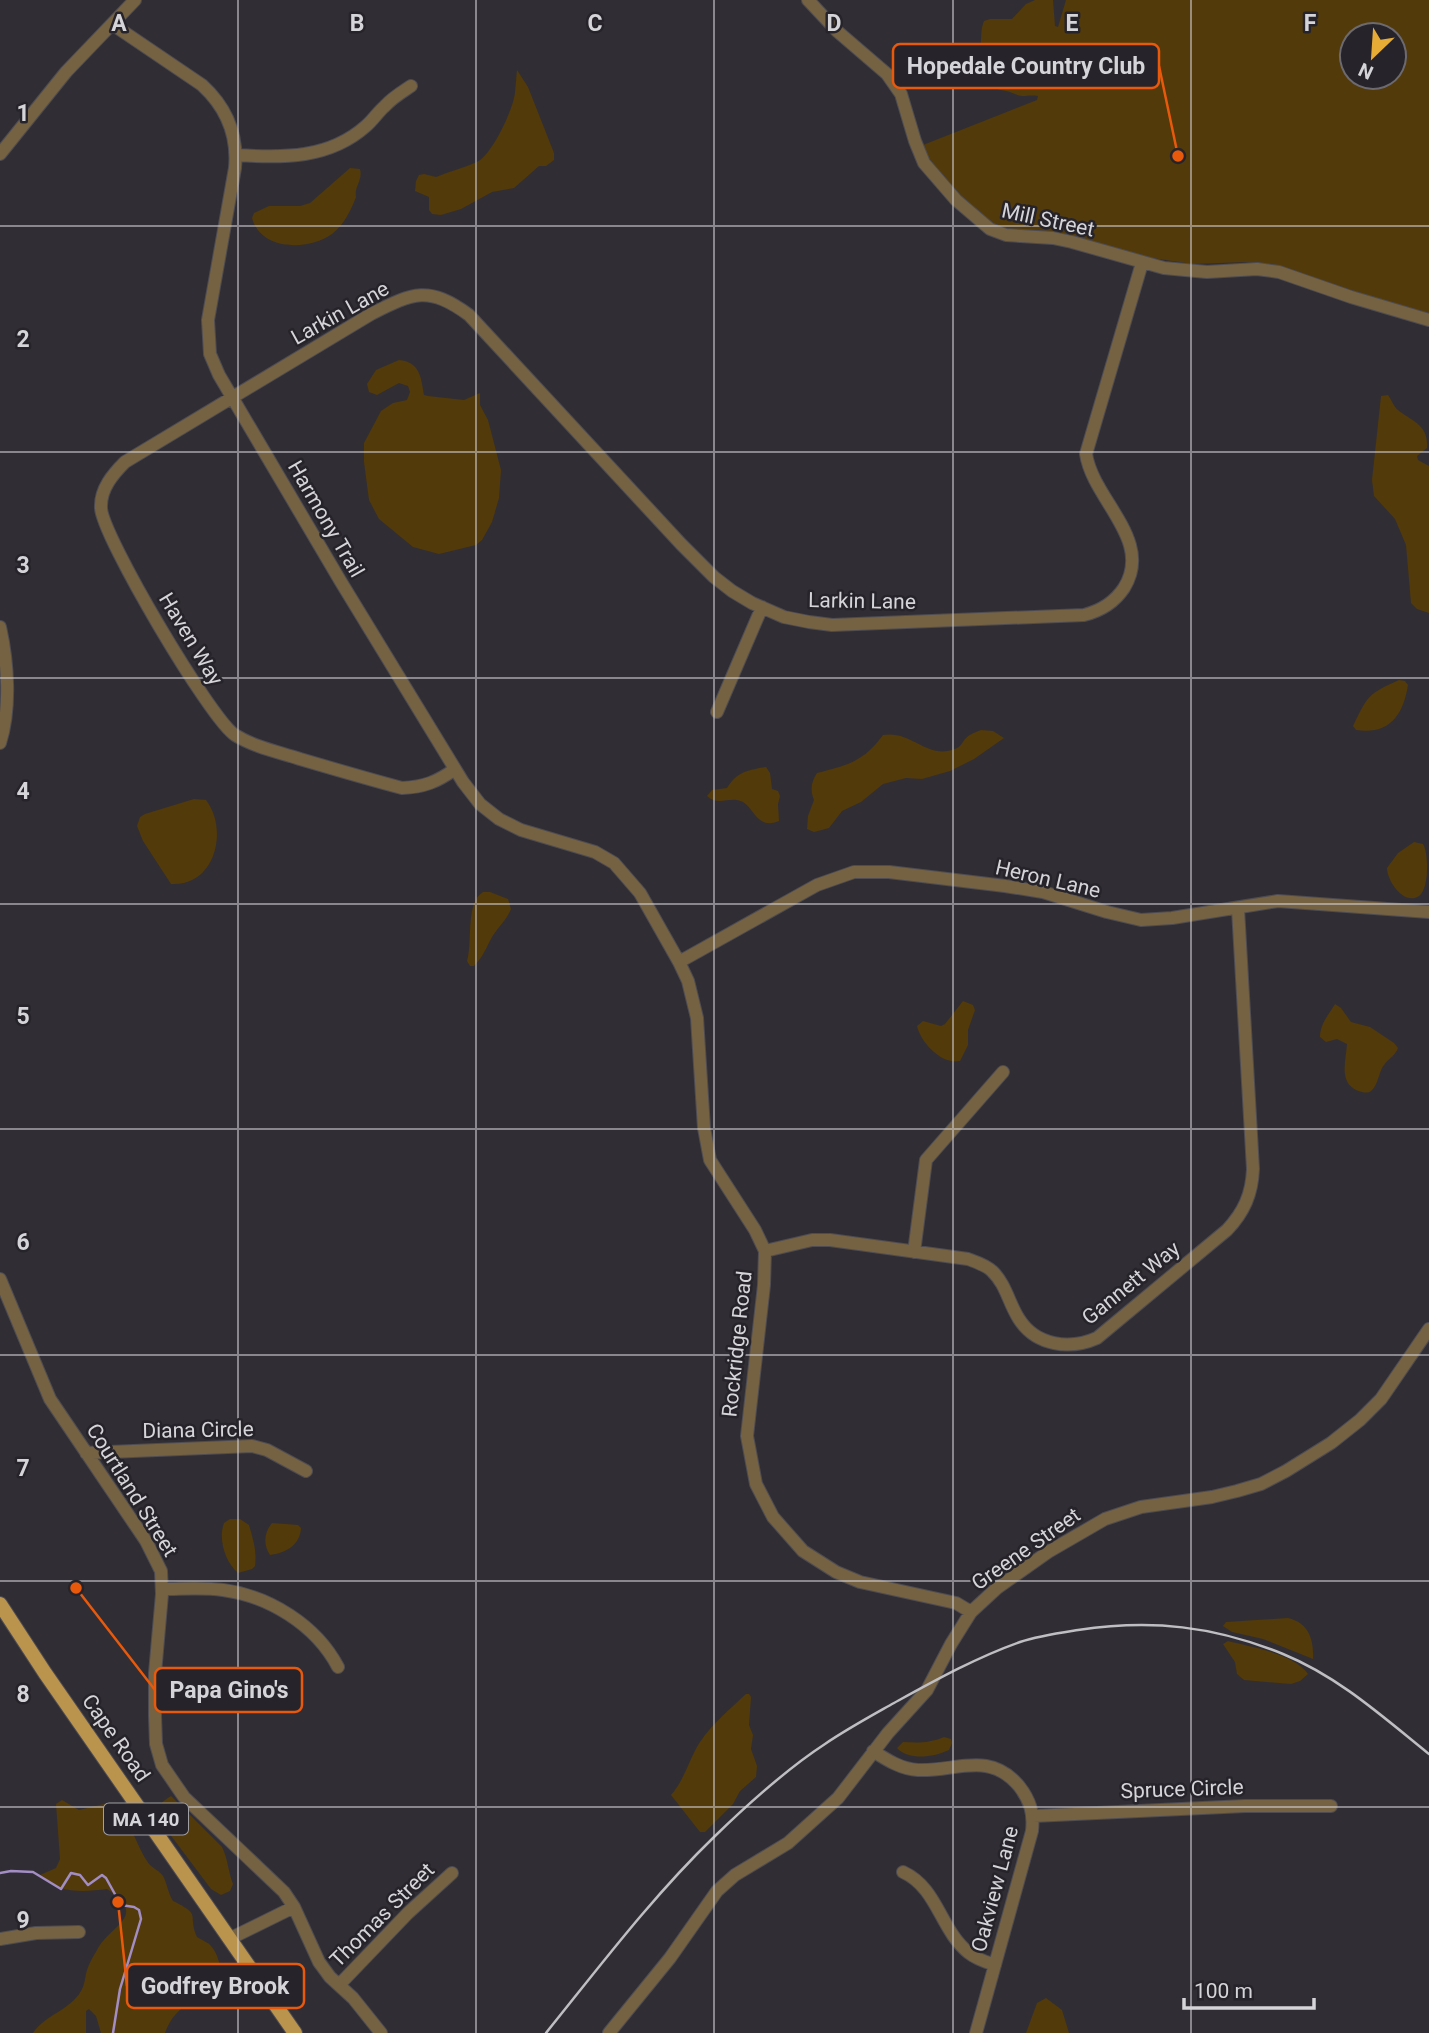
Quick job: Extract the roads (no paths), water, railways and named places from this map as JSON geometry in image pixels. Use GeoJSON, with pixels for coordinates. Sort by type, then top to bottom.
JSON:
{"type":"FeatureCollection","features":[{"type":"Feature","properties":{"kind":"main road","name":"Cape Road"},"geometry":{"type":"LineString","coordinates":[[0,1604],[45,1674],[295,2033]]}},
{"type":"Feature","properties":{"kind":"street"},"geometry":{"type":"LineString","coordinates":[[0,154],[58,82],[135,0]]}},
{"type":"Feature","properties":{"kind":"street","name":"Mill Street"},"geometry":{"type":"LineString","coordinates":[[808,0],[837,31],[877,64],[894,84],[901,94],[924,163],[936,179],[981,223],[1006,235],[1053,238],[1142,263],[1193,271],[1249,269],[1279,272],[1347,296],[1429,320]]}},
{"type":"Feature","properties":{"kind":"street","name":"Harmony Trail"},"geometry":{"type":"LineString","coordinates":[[112,24],[171,62],[213,95],[229,121],[236,155],[208,320],[210,354],[341,582],[454,769],[480,804],[499,819],[521,830],[577,844],[614,863],[640,893],[679,962]]}},
{"type":"Feature","properties":{"kind":"street"},"geometry":{"type":"LineString","coordinates":[[236,155],[270,158],[326,151],[350,139],[369,125],[385,105],[411,86]]}},
{"type":"Feature","properties":{"kind":"street","name":"Larkin Lane"},"geometry":{"type":"LineString","coordinates":[[233,398],[371,314],[401,299],[431,295],[446,300],[469,315],[714,577],[732,591],[762,607],[784,617],[832,625],[1084,615],[1096,612],[1112,602],[1129,576],[1132,551],[1124,527],[1093,481],[1086,454],[1142,263]]}},
{"type":"Feature","properties":{"kind":"street","name":"Haven Way"},"geometry":{"type":"LineString","coordinates":[[233,398],[125,462],[106,487],[100,505],[103,521],[114,546],[170,643],[211,710],[235,736],[402,788],[423,787],[454,769]]}},
{"type":"Feature","properties":{"kind":"street"},"geometry":{"type":"LineString","coordinates":[[717,712],[762,607]]}},
{"type":"Feature","properties":{"kind":"street"},"geometry":{"type":"LineString","coordinates":[[0,627],[6,695],[6,724],[0,743]]}},
{"type":"Feature","properties":{"kind":"street","name":"Heron Lane"},"geometry":{"type":"LineString","coordinates":[[679,962],[817,885],[855,872],[897,873],[1043,892],[1141,920],[1238,909],[1278,901],[1429,912]]}},
{"type":"Feature","properties":{"kind":"street","name":"Gannett Way"},"geometry":{"type":"LineString","coordinates":[[765,1251],[799,1242],[821,1240],[968,1259],[984,1266],[996,1276],[1026,1328],[1053,1343],[1074,1345],[1097,1338],[1108,1331],[1227,1230],[1242,1211],[1253,1185],[1238,909]]}},
{"type":"Feature","properties":{"kind":"street","name":"Rockridge Road"},"geometry":{"type":"LineString","coordinates":[[679,962],[688,981],[697,1018],[704,1128],[710,1160],[717,1175],[755,1230],[765,1251],[763,1295],[747,1421],[751,1467],[763,1500],[792,1541],[824,1567],[860,1582],[956,1603],[971,1612]]}},
{"type":"Feature","properties":{"kind":"street"},"geometry":{"type":"LineString","coordinates":[[914,1252],[926,1160],[1003,1072]]}},
{"type":"Feature","properties":{"kind":"street","name":"Courtland Street"},"geometry":{"type":"LineString","coordinates":[[0,1279],[48,1395],[150,1547],[161,1571],[155,1700],[156,1744],[162,1765],[184,1797],[281,1888],[294,1907],[319,1962],[381,2033]]}},
{"type":"Feature","properties":{"kind":"street","name":"Greene Street"},"geometry":{"type":"LineString","coordinates":[[609,2033],[670,1958],[717,1891],[735,1875],[782,1847],[838,1798],[873,1751],[927,1690],[971,1612],[1010,1578],[1073,1536],[1105,1519],[1141,1507],[1237,1491],[1261,1484],[1286,1471],[1331,1443],[1360,1420],[1381,1399],[1429,1329]]}},
{"type":"Feature","properties":{"kind":"street","name":"Diana Circle"},"geometry":{"type":"LineString","coordinates":[[86,1453],[249,1446],[265,1449],[306,1471]]}},
{"type":"Feature","properties":{"kind":"street"},"geometry":{"type":"LineString","coordinates":[[162,1589],[219,1590],[265,1602],[287,1614],[311,1633],[330,1653],[338,1667]]}},
{"type":"Feature","properties":{"kind":"street","name":"Oakview Lane"},"geometry":{"type":"LineString","coordinates":[[873,1751],[897,1765],[917,1770],[964,1765],[991,1767],[1013,1780],[1029,1802],[1033,1816],[1032,1831],[975,2033]]}},
{"type":"Feature","properties":{"kind":"street","name":"Spruce Circle"},"geometry":{"type":"LineString","coordinates":[[1033,1816],[1245,1806],[1331,1806]]}},
{"type":"Feature","properties":{"kind":"street"},"geometry":{"type":"LineString","coordinates":[[903,1872],[920,1881],[925,1887],[957,1941],[976,1958],[995,1965]]}},
{"type":"Feature","properties":{"kind":"street","name":"Thomas Street"},"geometry":{"type":"LineString","coordinates":[[340,1985],[414,1906],[452,1873]]}},
{"type":"Feature","properties":{"kind":"street"},"geometry":{"type":"LineString","coordinates":[[229,1939],[294,1907]]}},
{"type":"Feature","properties":{"kind":"street"},"geometry":{"type":"LineString","coordinates":[[0,1939],[36,1933],[79,1933]]}},
{"type":"Feature","properties":{"kind":"waterway"},"geometry":{"type":"LineString","coordinates":[[0,1873],[33,1872],[61,1889],[71,1873],[80,1875],[88,1885],[102,1875],[121,1905],[139,1910],[141,1919],[120,1989],[113,2033]]}},
{"type":"Feature","properties":{"kind":"railway"},"geometry":{"type":"LineString","coordinates":[[546,2033],[669,1884],[727,1825],[781,1776],[833,1738],[894,1703],[972,1662],[1020,1642],[1078,1630],[1132,1625],[1182,1627],[1232,1637],[1283,1654],[1323,1674],[1360,1699],[1429,1754]]}},
{"type":"Feature","properties":{"kind":"place","name":"Hopedale Country Club"},"geometry":{"type":"Point","coordinates":[1178,156]}},
{"type":"Feature","properties":{"kind":"place","name":"Papa Gino's"},"geometry":{"type":"Point","coordinates":[76,1588]}},
{"type":"Feature","properties":{"kind":"place","name":"Godfrey Brook"},"geometry":{"type":"Point","coordinates":[118,1902]}}]}
